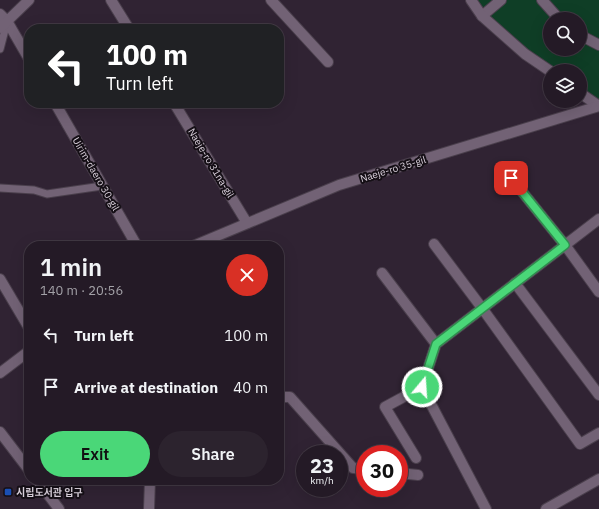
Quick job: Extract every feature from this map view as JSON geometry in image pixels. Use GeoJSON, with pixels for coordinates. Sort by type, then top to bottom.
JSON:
{"type":"FeatureCollection","features":[{"type":"Feature","properties":{"kind":"street"},"geometry":{"type":"LineString","coordinates":[[24,52],[2,21],[29,0]]}},
{"type":"Feature","properties":{"kind":"street"},"geometry":{"type":"LineString","coordinates":[[111,0],[126,24]]}},
{"type":"Feature","properties":{"kind":"street"},"geometry":{"type":"LineString","coordinates":[[471,0],[482,16],[525,54],[543,66]]}},
{"type":"Feature","properties":{"kind":"street"},"geometry":{"type":"LineString","coordinates":[[482,16],[500,0]]}},
{"type":"Feature","properties":{"kind":"street"},"geometry":{"type":"LineString","coordinates":[[542,0],[553,12]]}},
{"type":"Feature","properties":{"kind":"street"},"geometry":{"type":"LineString","coordinates":[[273,1],[328,62]]}},
{"type":"Feature","properties":{"kind":"street"},"geometry":{"type":"LineString","coordinates":[[587,39],[599,45]]}},
{"type":"Feature","properties":{"kind":"street"},"geometry":{"type":"LineString","coordinates":[[587,97],[599,106]]}},
{"type":"Feature","properties":{"kind":"street","name":"Naeje-ro 35-gil"},"geometry":{"type":"LineString","coordinates":[[205,241],[340,185],[599,106]]}},
{"type":"Feature","properties":{"kind":"street","name":"Uirim-daero 30-gil"},"geometry":{"type":"LineString","coordinates":[[58,108],[134,241]]}},
{"type":"Feature","properties":{"kind":"street","name":"Naeje-ro 31na-gil"},"geometry":{"type":"LineString","coordinates":[[177,108],[247,223]]}},
{"type":"Feature","properties":{"kind":"street"},"geometry":{"type":"LineString","coordinates":[[511,178],[565,245],[599,292]]}},
{"type":"Feature","properties":{"kind":"street"},"geometry":{"type":"LineString","coordinates":[[416,458],[385,408],[422,387],[436,344],[599,218]]}},
{"type":"Feature","properties":{"kind":"street"},"geometry":{"type":"LineString","coordinates":[[434,244],[580,444],[599,434]]}},
{"type":"Feature","properties":{"kind":"street"},"geometry":{"type":"LineString","coordinates":[[382,274],[436,344]]}},
{"type":"Feature","properties":{"kind":"street"},"geometry":{"type":"LineString","coordinates":[[0,279],[24,320]]}},
{"type":"Feature","properties":{"kind":"street"},"geometry":{"type":"LineString","coordinates":[[516,283],[599,394]]}},
{"type":"Feature","properties":{"kind":"street"},"geometry":{"type":"LineString","coordinates":[[0,373],[24,356]]}},
{"type":"Feature","properties":{"kind":"street"},"geometry":{"type":"LineString","coordinates":[[422,387],[486,509]]}},
{"type":"Feature","properties":{"kind":"street"},"geometry":{"type":"LineString","coordinates":[[284,397],[290,397],[353,468],[356,468]]}},
{"type":"Feature","properties":{"kind":"street"},"geometry":{"type":"LineString","coordinates":[[0,432],[24,463]]}},
{"type":"Feature","properties":{"kind":"street"},"geometry":{"type":"LineString","coordinates":[[408,474],[418,475]]}},
{"type":"Feature","properties":{"kind":"street"},"geometry":{"type":"LineString","coordinates":[[546,509],[599,479]]}},
{"type":"Feature","properties":{"kind":"street"},"geometry":{"type":"LineString","coordinates":[[40,485],[59,509]]}},
{"type":"Feature","properties":{"kind":"street"},"geometry":{"type":"LineString","coordinates":[[149,509],[150,485]]}},
{"type":"Feature","properties":{"kind":"lane"},"geometry":{"type":"LineString","coordinates":[[0,49],[2,21]]}},
{"type":"Feature","properties":{"kind":"lane"},"geometry":{"type":"LineString","coordinates":[[0,188],[34,190],[46,194],[102,186]]}},
{"type":"Feature","properties":{"kind":"green space"},"geometry":{"type":"Polygon","coordinates":[[[478,0],[599,0],[599,106],[587,98],[587,64],[543,65],[486,13],[478,0]]]}},
{"type":"Feature","properties":{"kind":"place","name":"시립도서관 입구"},"geometry":{"type":"Point","coordinates":[8,492]}},
{"type":"Feature","properties":{"kind":"route"},"geometry":{"type":"LineString","coordinates":[[422,387],[436,344],[565,245],[511,178]]}}]}
